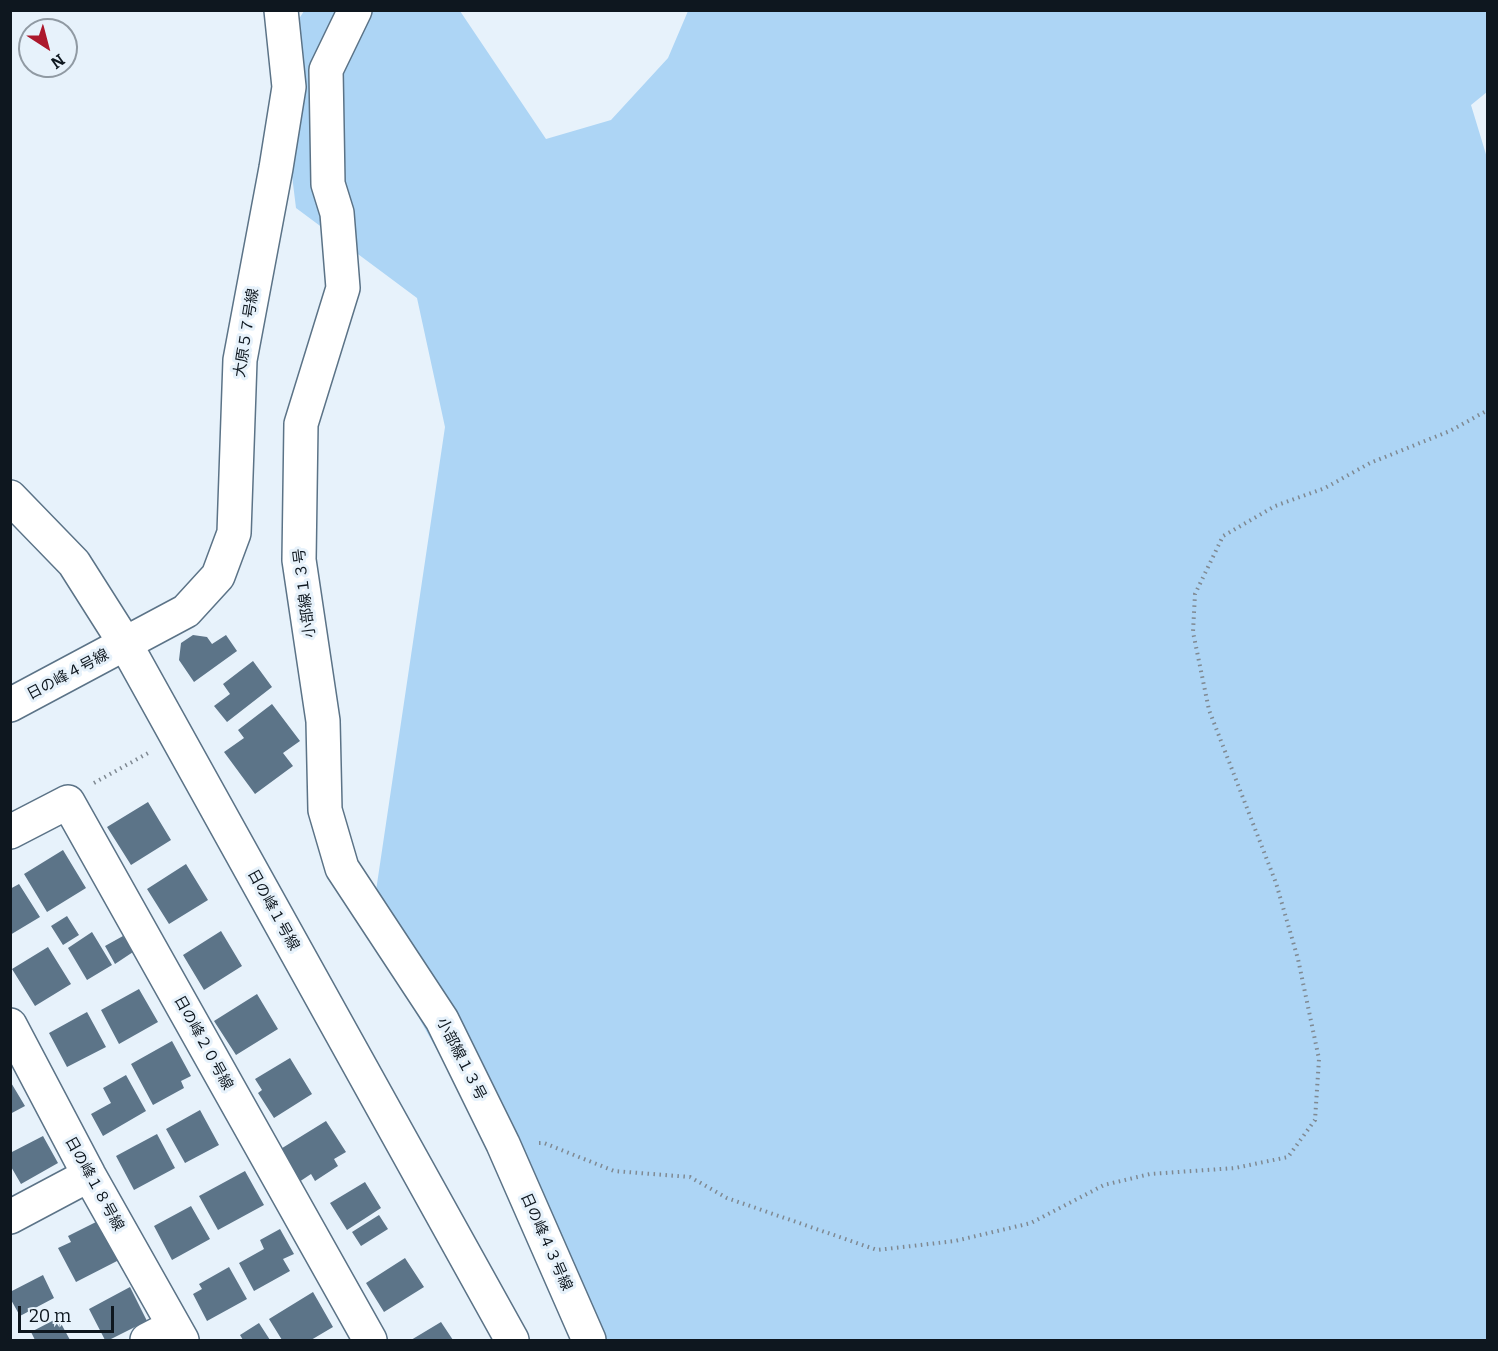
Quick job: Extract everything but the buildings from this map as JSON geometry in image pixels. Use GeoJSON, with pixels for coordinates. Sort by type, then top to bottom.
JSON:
{"type":"FeatureCollection","features":[{"type":"Feature","properties":{"kind":"street","name":"大原５７号線"},"geometry":{"type":"LineString","coordinates":[[126,645],[186,611],[218,576],[234,533],[240,360],[289,87],[281,10]]}},
{"type":"Feature","properties":{"kind":"street","name":"小部線１３号"},"geometry":{"type":"LineString","coordinates":[[356,10],[326,70],[328,184],[337,213],[343,288],[301,424],[299,560],[323,721],[325,810],[342,868],[442,1020],[503,1144]]}},
{"type":"Feature","properties":{"kind":"street"},"geometry":{"type":"LineString","coordinates":[[276,168],[328,184]]}},
{"type":"Feature","properties":{"kind":"street","name":"日の峰１号線"},"geometry":{"type":"LineString","coordinates":[[10,497],[74,562],[126,645],[512,1341]]}},
{"type":"Feature","properties":{"kind":"street","name":"日の峰４号線"},"geometry":{"type":"LineString","coordinates":[[10,705],[126,645]]}},
{"type":"Feature","properties":{"kind":"street"},"geometry":{"type":"LineString","coordinates":[[10,832],[68,802]]}},
{"type":"Feature","properties":{"kind":"street","name":"日の峰２０号線"},"geometry":{"type":"LineString","coordinates":[[68,802],[370,1341]]}},
{"type":"Feature","properties":{"kind":"street","name":"日の峰１８号線"},"geometry":{"type":"LineString","coordinates":[[11,1025],[89,1175],[168,1336]]}},
{"type":"Feature","properties":{"kind":"street","name":"日の峰４３号線"},"geometry":{"type":"LineString","coordinates":[[503,1144],[589,1341]]}},
{"type":"Feature","properties":{"kind":"street"},"geometry":{"type":"LineString","coordinates":[[10,1217],[89,1175]]}},
{"type":"Feature","properties":{"kind":"path"},"geometry":{"type":"LineString","coordinates":[[503,1144],[544,1143],[614,1171],[690,1177],[727,1198],[877,1250],[955,1241],[1031,1223],[1104,1185],[1150,1174],[1235,1168],[1288,1157],[1315,1120],[1318,1059],[1298,959],[1276,883],[1209,710],[1193,632],[1195,594],[1223,536],[1275,506],[1325,488],[1370,463],[1450,431],[1488,410]]}},
{"type":"Feature","properties":{"kind":"path"},"geometry":{"type":"LineString","coordinates":[[68,802],[78,791],[177,737]]}},
{"type":"Feature","properties":{"kind":"shaded area"},"geometry":{"type":"Polygon","coordinates":[[[304,11],[460,11],[546,139],[611,120],[668,58],[688,11],[1487,11],[1487,92],[1471,105],[1488,161],[1487,1340],[600,1340],[370,931],[445,427],[417,298],[296,208],[277,53],[304,11]]]}}]}
